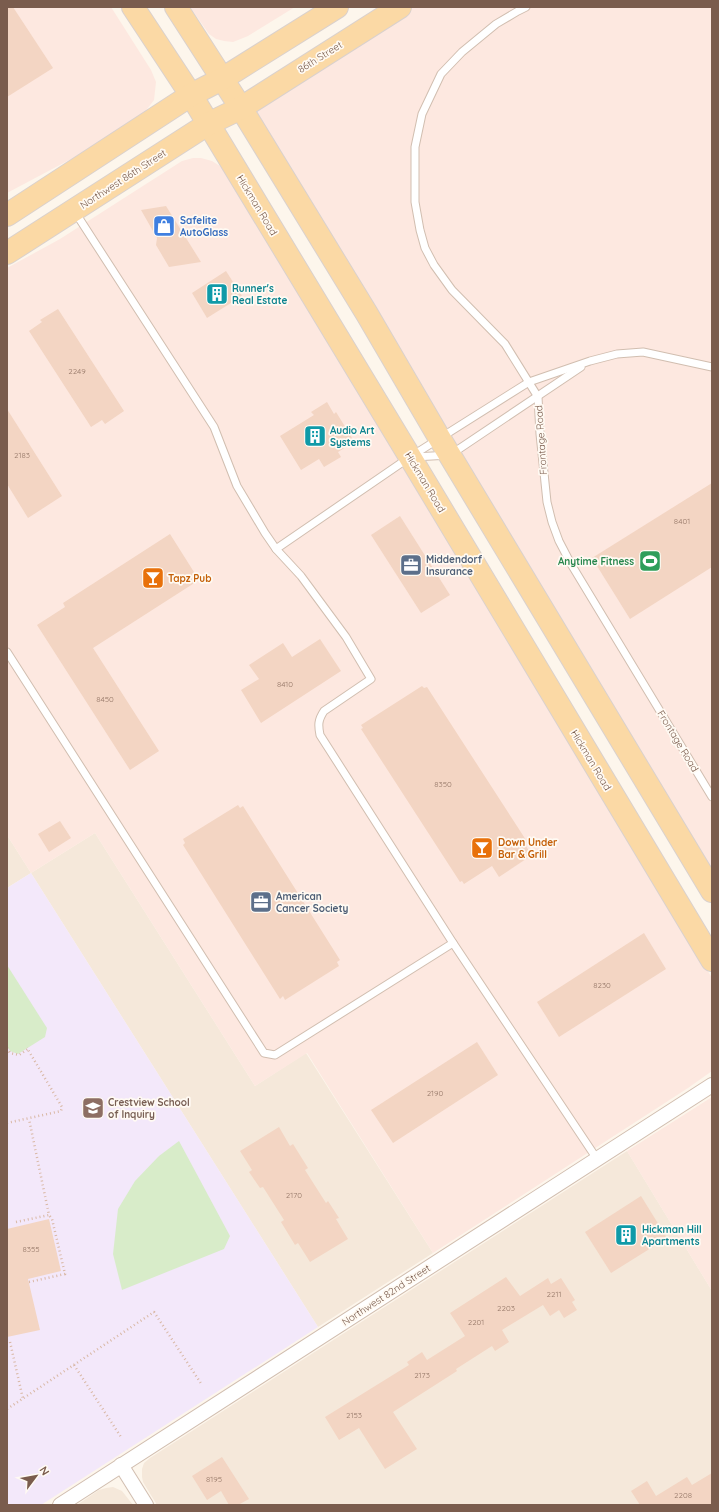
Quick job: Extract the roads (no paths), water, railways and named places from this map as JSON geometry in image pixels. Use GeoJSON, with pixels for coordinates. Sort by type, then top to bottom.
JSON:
{"type":"FeatureCollection","features":[{"type":"Feature","properties":{"kind":"main road","name":"Hickman Road"},"geometry":{"type":"LineString","coordinates":[[133,7],[191,95],[712,960]]}},
{"type":"Feature","properties":{"kind":"main road"},"geometry":{"type":"LineString","coordinates":[[176,7],[241,108],[367,314],[445,447],[712,891]]}},
{"type":"Feature","properties":{"kind":"main road"},"geometry":{"type":"LineString","coordinates":[[7,215],[191,95],[222,79],[337,7]]}},
{"type":"Feature","properties":{"kind":"main road","name":"86th Street"},"geometry":{"type":"LineString","coordinates":[[241,108],[400,7]]}},
{"type":"Feature","properties":{"kind":"main road","name":"Northwest 86th Street"},"geometry":{"type":"LineString","coordinates":[[7,253],[208,124],[241,108]]}},
{"type":"Feature","properties":{"kind":"street","name":"Northwest 82nd Street"},"geometry":{"type":"LineString","coordinates":[[60,1505],[712,1085]]}},
{"type":"Feature","properties":{"kind":"street"},"geometry":{"type":"LineString","coordinates":[[121,1465],[146,1505]]}},
{"type":"Feature","properties":{"kind":"lane","name":"Frontage Road"},"geometry":{"type":"LineString","coordinates":[[526,7],[496,24],[462,52],[441,74],[422,114],[415,147],[415,202],[420,230],[434,265],[452,290],[505,344],[538,397],[547,502],[559,541],[571,564],[712,797]]}},
{"type":"Feature","properties":{"kind":"lane"},"geometry":{"type":"LineString","coordinates":[[74,210],[214,427],[237,486],[276,549],[292,566],[346,637],[371,679],[324,711],[319,719],[318,726],[320,735],[453,942],[597,1159]]}},
{"type":"Feature","properties":{"kind":"lane"},"geometry":{"type":"LineString","coordinates":[[410,457],[445,447],[529,382],[590,361],[617,354],[643,352],[712,367]]}},
{"type":"Feature","properties":{"kind":"lane"},"geometry":{"type":"LineString","coordinates":[[276,549],[410,457],[445,447],[538,397],[590,361]]}},
{"type":"Feature","properties":{"kind":"lane"},"geometry":{"type":"LineString","coordinates":[[7,652],[264,1053],[275,1055],[453,942]]}},
{"type":"Feature","properties":{"kind":"place","name":"Safelite AutoGlass"},"geometry":{"type":"Point","coordinates":[164,226]}},
{"type":"Feature","properties":{"kind":"place","name":"Runner's Real Estate"},"geometry":{"type":"Point","coordinates":[217,294]}},
{"type":"Feature","properties":{"kind":"place","name":"Audio Art Systems"},"geometry":{"type":"Point","coordinates":[315,436]}},
{"type":"Feature","properties":{"kind":"place","name":"Anytime Fitness"},"geometry":{"type":"Point","coordinates":[650,561]}},
{"type":"Feature","properties":{"kind":"place","name":"Middendorf Insurance"},"geometry":{"type":"Point","coordinates":[411,565]}},
{"type":"Feature","properties":{"kind":"place","name":"Tapz Pub"},"geometry":{"type":"Point","coordinates":[153,578]}},
{"type":"Feature","properties":{"kind":"place","name":"Down Under Bar & Grill"},"geometry":{"type":"Point","coordinates":[482,848]}},
{"type":"Feature","properties":{"kind":"place","name":"American Cancer Society"},"geometry":{"type":"Point","coordinates":[261,902]}},
{"type":"Feature","properties":{"kind":"place","name":"Crestview School of Inquiry"},"geometry":{"type":"Point","coordinates":[93,1108]}},
{"type":"Feature","properties":{"kind":"place","name":"Hickman Hill Apartments"},"geometry":{"type":"Point","coordinates":[626,1235]}}]}
